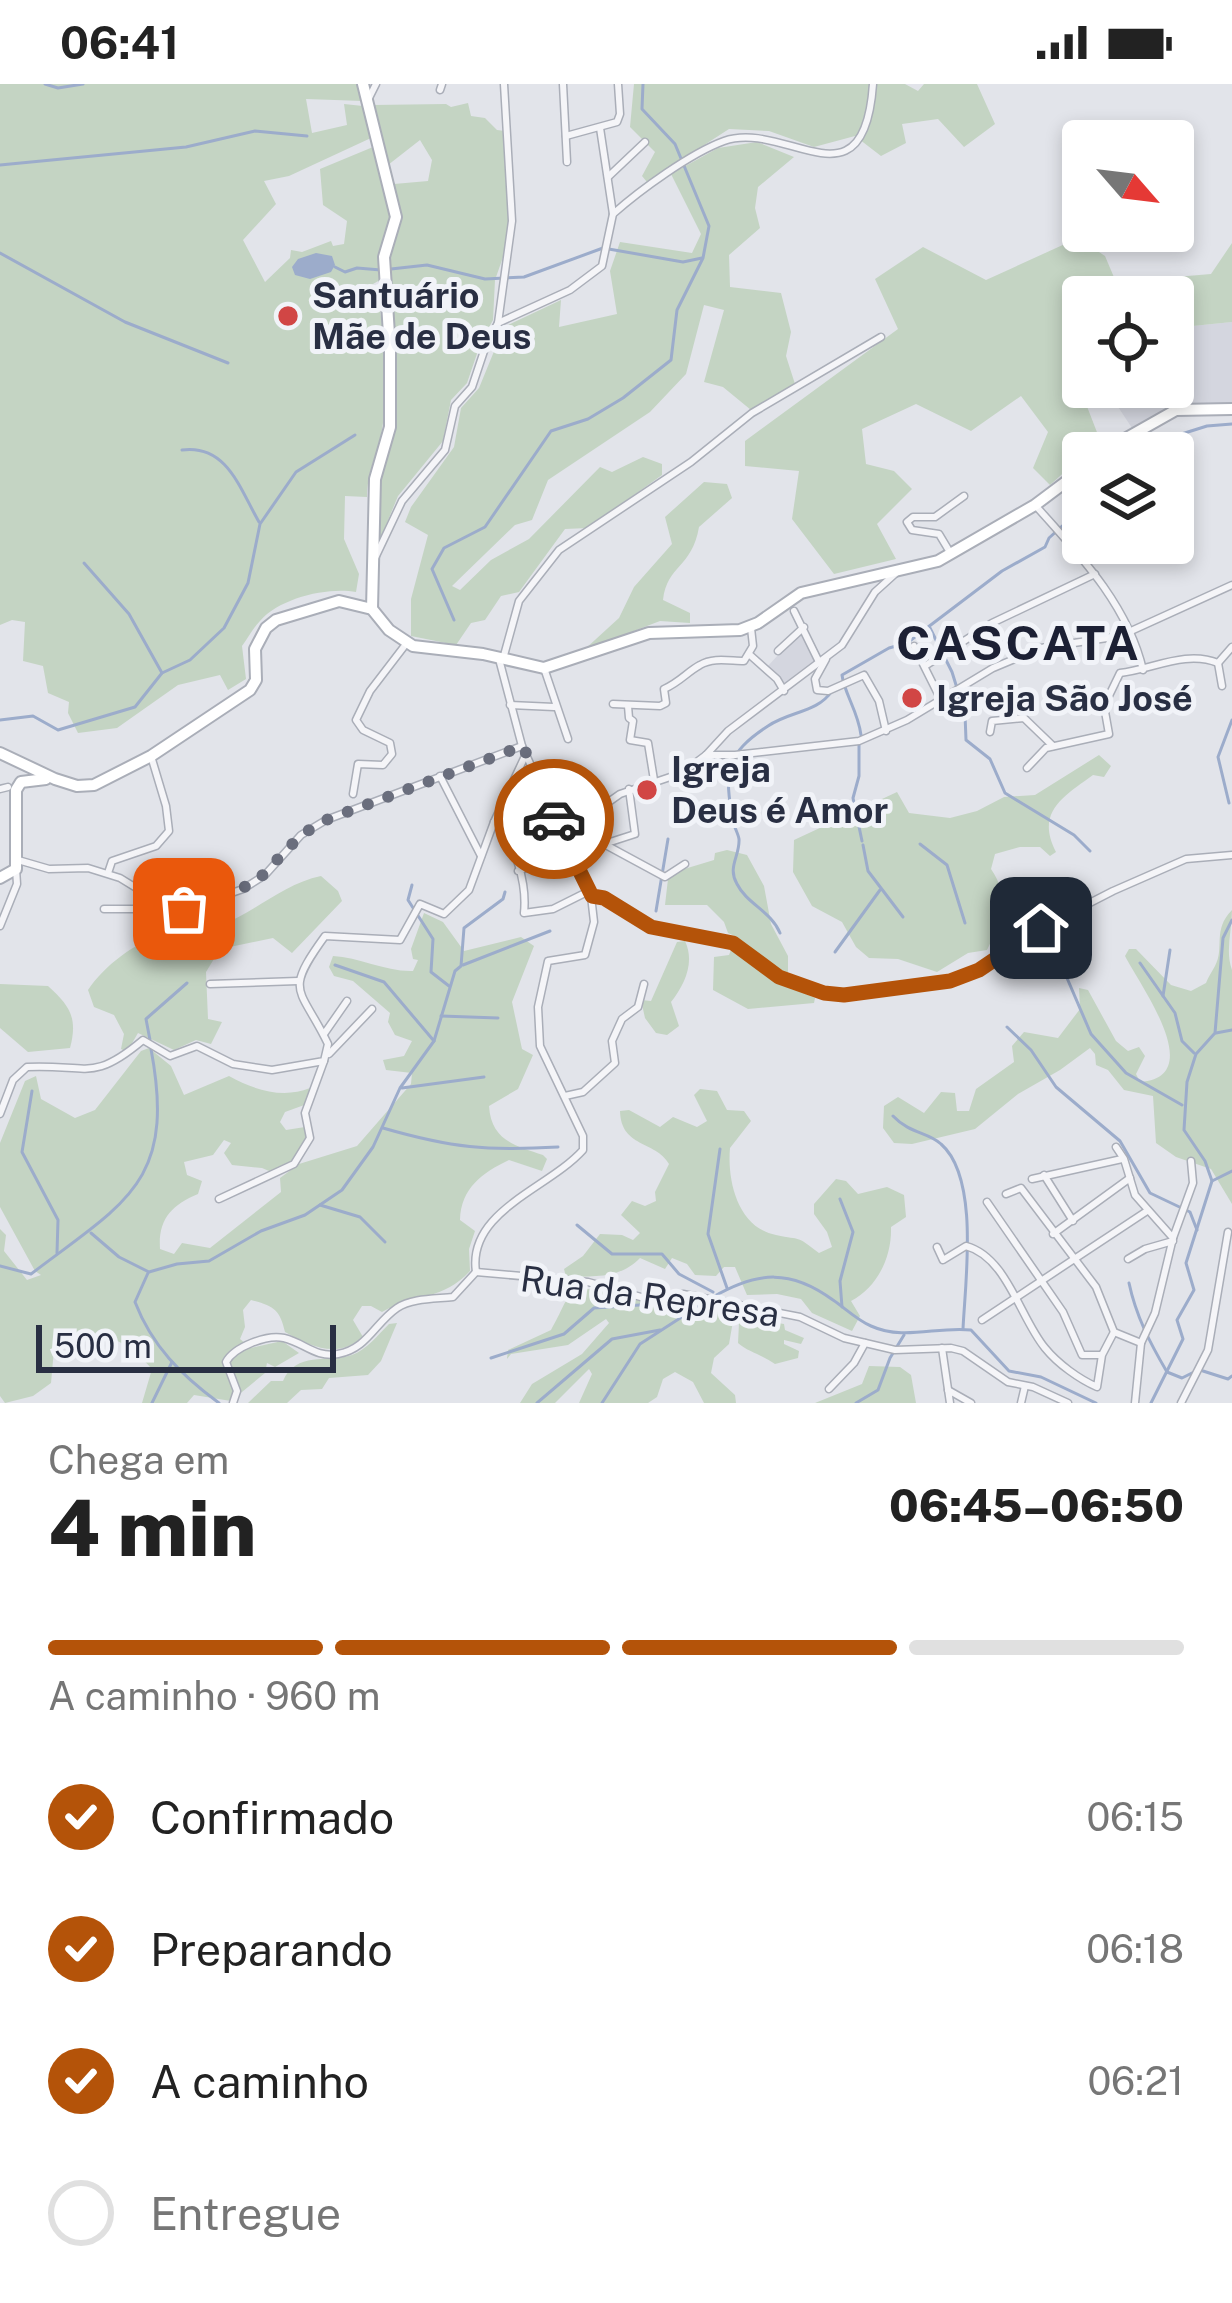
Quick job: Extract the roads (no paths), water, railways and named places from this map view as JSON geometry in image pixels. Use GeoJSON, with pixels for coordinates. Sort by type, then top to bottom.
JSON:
{"type":"FeatureCollection","features":[{"type":"Feature","properties":{"kind":"main road"},"geometry":{"type":"LineString","coordinates":[[363,84],[396,217],[384,257],[391,350],[389,427],[375,479],[373,595],[366,607]]}},
{"type":"Feature","properties":{"kind":"main road"},"geometry":{"type":"LineString","coordinates":[[1137,432],[1176,410],[1232,409]]}},
{"type":"Feature","properties":{"kind":"main road"},"geometry":{"type":"LineString","coordinates":[[0,753],[55,779],[94,785],[151,756],[250,691],[256,680],[259,637],[276,620],[328,603],[366,607],[406,643],[544,668],[649,633],[750,627],[802,592],[896,572],[951,554],[1062,485]]}},
{"type":"Feature","properties":{"kind":"main road"},"geometry":{"type":"LineString","coordinates":[[0,878],[17,865],[15,802],[21,782],[55,779]]}},
{"type":"Feature","properties":{"kind":"street"},"geometry":{"type":"LineString","coordinates":[[366,104],[376,84]]}},
{"type":"Feature","properties":{"kind":"street"},"geometry":{"type":"LineString","coordinates":[[373,561],[402,501],[445,450],[455,406],[472,387],[498,323],[512,221],[504,84]]}},
{"type":"Feature","properties":{"kind":"street"},"geometry":{"type":"LineString","coordinates":[[563,84],[567,162]]}},
{"type":"Feature","properties":{"kind":"street"},"geometry":{"type":"LineString","coordinates":[[566,136],[620,119],[618,84]]}},
{"type":"Feature","properties":{"kind":"street"},"geometry":{"type":"LineString","coordinates":[[614,214],[671,172],[726,140],[768,140],[823,155],[842,151],[867,126],[873,84]]}},
{"type":"Feature","properties":{"kind":"street"},"geometry":{"type":"LineString","coordinates":[[498,323],[570,290],[602,266],[614,214],[600,128]]}},
{"type":"Feature","properties":{"kind":"street"},"geometry":{"type":"LineString","coordinates":[[608,177],[645,142]]}},
{"type":"Feature","properties":{"kind":"street"},"geometry":{"type":"LineString","coordinates":[[476,1272],[473,1252],[490,1223],[583,1150],[583,1136],[540,1046],[538,1007],[548,961],[581,957],[588,951],[594,922],[590,894],[524,750],[510,704],[501,658],[519,601],[559,550],[691,462],[752,413],[881,338]]}},
{"type":"Feature","properties":{"kind":"street"},"geometry":{"type":"LineString","coordinates":[[951,554],[934,531],[912,530],[908,522],[913,517],[935,517],[964,496]]}},
{"type":"Feature","properties":{"kind":"street"},"geometry":{"type":"LineString","coordinates":[[1035,505],[1062,535]]}},
{"type":"Feature","properties":{"kind":"street"},"geometry":{"type":"LineString","coordinates":[[1087,564],[1131,632],[1143,670]]}},
{"type":"Feature","properties":{"kind":"street"},"geometry":{"type":"LineString","coordinates":[[886,731],[879,701],[864,675],[828,691],[817,690],[814,679],[875,592],[896,572]]}},
{"type":"Feature","properties":{"kind":"street"},"geometry":{"type":"LineString","coordinates":[[925,666],[992,622],[1095,574]]}},
{"type":"Feature","properties":{"kind":"street"},"geometry":{"type":"LineString","coordinates":[[706,754],[860,741],[1041,647],[1131,632],[1232,585]]}},
{"type":"Feature","properties":{"kind":"street"},"geometry":{"type":"LineString","coordinates":[[794,611],[818,660]]}},
{"type":"Feature","properties":{"kind":"street"},"geometry":{"type":"LineString","coordinates":[[613,704],[664,704],[664,689],[687,679],[699,665],[715,660],[741,662],[754,641],[750,627]]}},
{"type":"Feature","properties":{"kind":"street"},"geometry":{"type":"LineString","coordinates":[[778,651],[804,627]]}},
{"type":"Feature","properties":{"kind":"street"},"geometry":{"type":"LineString","coordinates":[[353,794],[358,764],[383,765],[392,754],[390,742],[363,730],[356,720],[406,643]]}},
{"type":"Feature","properties":{"kind":"street"},"geometry":{"type":"LineString","coordinates":[[914,646],[941,700]]}},
{"type":"Feature","properties":{"kind":"street"},"geometry":{"type":"LineString","coordinates":[[1222,686],[1218,663],[1232,646]]}},
{"type":"Feature","properties":{"kind":"street"},"geometry":{"type":"LineString","coordinates":[[749,654],[784,692]]}},
{"type":"Feature","properties":{"kind":"street"},"geometry":{"type":"LineString","coordinates":[[564,835],[628,789],[682,773],[728,730],[828,656]]}},
{"type":"Feature","properties":{"kind":"street"},"geometry":{"type":"LineString","coordinates":[[1028,768],[1046,748],[1109,734],[1104,709],[1120,673],[1186,658],[1218,663]]}},
{"type":"Feature","properties":{"kind":"street"},"geometry":{"type":"LineString","coordinates":[[544,668],[568,739]]}},
{"type":"Feature","properties":{"kind":"street"},"geometry":{"type":"LineString","coordinates":[[510,704],[556,707]]}},
{"type":"Feature","properties":{"kind":"street"},"geometry":{"type":"LineString","coordinates":[[628,706],[633,721],[630,740],[648,743],[655,781]]}},
{"type":"Feature","properties":{"kind":"street"},"geometry":{"type":"LineString","coordinates":[[990,732],[992,721],[1024,718],[1053,746]]}},
{"type":"Feature","properties":{"kind":"street"},"geometry":{"type":"LineString","coordinates":[[104,909],[144,909],[160,915],[255,883],[301,835],[326,820],[524,750]]}},
{"type":"Feature","properties":{"kind":"street"},"geometry":{"type":"LineString","coordinates":[[219,1199],[294,1164],[310,1138],[305,1113],[326,1058],[323,1034],[298,981],[300,971],[325,936],[400,940],[420,904],[436,913],[450,911],[469,890],[524,750]]}},
{"type":"Feature","properties":{"kind":"street"},"geometry":{"type":"LineString","coordinates":[[108,873],[112,861],[156,846],[169,832],[151,756]]}},
{"type":"Feature","properties":{"kind":"street"},"geometry":{"type":"LineString","coordinates":[[440,776],[481,856]]}},
{"type":"Feature","properties":{"kind":"street"},"geometry":{"type":"LineString","coordinates":[[604,844],[635,834],[628,789]]}},
{"type":"Feature","properties":{"kind":"street"},"geometry":{"type":"LineString","coordinates":[[0,808],[15,802]]}},
{"type":"Feature","properties":{"kind":"street"},"geometry":{"type":"LineString","coordinates":[[494,823],[509,841],[525,890],[524,913],[553,909],[590,894],[651,927],[733,943],[779,977],[844,995],[938,984],[964,976],[1113,890],[1186,859],[1232,855]]}},
{"type":"Feature","properties":{"kind":"street"},"geometry":{"type":"LineString","coordinates":[[564,835],[604,844],[665,877],[686,864]]}},
{"type":"Feature","properties":{"kind":"street"},"geometry":{"type":"LineString","coordinates":[[518,871],[569,851]]}},
{"type":"Feature","properties":{"kind":"street"},"geometry":{"type":"LineString","coordinates":[[0,926],[17,884],[17,865],[108,873],[146,894],[168,894],[184,909]]}},
{"type":"Feature","properties":{"kind":"street"},"geometry":{"type":"LineString","coordinates":[[210,984],[298,981]]}},
{"type":"Feature","properties":{"kind":"street"},"geometry":{"type":"LineString","coordinates":[[565,1096],[583,1092],[615,1063],[612,1041],[622,1019],[638,1007],[644,984]]}},
{"type":"Feature","properties":{"kind":"street"},"geometry":{"type":"LineString","coordinates":[[323,1034],[346,1001]]}},
{"type":"Feature","properties":{"kind":"street"},"geometry":{"type":"LineString","coordinates":[[0,1114],[13,1080],[27,1067],[103,1068],[129,1055],[143,1040],[170,1056],[197,1046],[233,1064],[272,1070],[326,1058],[372,1009]]}},
{"type":"Feature","properties":{"kind":"street"},"geometry":{"type":"LineString","coordinates":[[1116,1147],[1135,1195],[1173,1239]]}},
{"type":"Feature","properties":{"kind":"street"},"geometry":{"type":"LineString","coordinates":[[1032,1179],[1124,1159]]}},
{"type":"Feature","properties":{"kind":"street"},"geometry":{"type":"LineString","coordinates":[[1135,1403],[1141,1343],[1155,1313],[1193,1183],[1191,1161]]}},
{"type":"Feature","properties":{"kind":"street"},"geometry":{"type":"LineString","coordinates":[[1044,1175],[1072,1220]]}},
{"type":"Feature","properties":{"kind":"street"},"geometry":{"type":"LineString","coordinates":[[1053,1234],[1130,1178]]}},
{"type":"Feature","properties":{"kind":"street"},"geometry":{"type":"LineString","coordinates":[[1006,1194],[1021,1188],[1096,1287],[1114,1333],[1141,1343]]}},
{"type":"Feature","properties":{"kind":"street"},"geometry":{"type":"LineString","coordinates":[[987,1202],[1063,1312],[1082,1355],[1102,1354]]}},
{"type":"Feature","properties":{"kind":"street"},"geometry":{"type":"LineString","coordinates":[[982,1320],[1147,1211]]}},
{"type":"Feature","properties":{"kind":"street"},"geometry":{"type":"LineString","coordinates":[[1181,1403],[1208,1349],[1228,1232]]}},
{"type":"Feature","properties":{"kind":"street"},"geometry":{"type":"LineString","coordinates":[[1128,1259],[1173,1239]]}},
{"type":"Feature","properties":{"kind":"street"},"geometry":{"type":"LineString","coordinates":[[937,1247],[943,1260],[967,1246],[988,1256],[1045,1349],[1097,1388],[1102,1354],[1114,1333]]}},
{"type":"Feature","properties":{"kind":"street","name":"Rua da Represa"},"geometry":{"type":"LineString","coordinates":[[233,1403],[237,1391],[226,1362],[230,1353],[283,1337],[325,1355],[358,1348],[396,1309],[453,1297],[476,1272],[588,1282],[662,1303],[683,1294],[800,1317],[844,1338],[908,1352],[942,1348],[963,1352],[1008,1382],[1068,1403]]}},
{"type":"Feature","properties":{"kind":"street"},"geometry":{"type":"LineString","coordinates":[[829,1389],[854,1364],[865,1343]]}},
{"type":"Feature","properties":{"kind":"street"},"geometry":{"type":"LineString","coordinates":[[942,1348],[950,1403]]}},
{"type":"Feature","properties":{"kind":"street"},"geometry":{"type":"LineString","coordinates":[[1022,1403],[1025,1386]]}},
{"type":"Feature","properties":{"kind":"street"},"geometry":{"type":"LineString","coordinates":[[948,1390],[971,1403]]}},
{"type":"Feature","properties":{"kind":"water"},"geometry":{"type":"Polygon","coordinates":[[[316,253],[332,256],[331,272],[310,279],[295,275],[292,267],[298,259],[316,253]]]}},
{"type":"Feature","properties":{"kind":"waterway"},"geometry":{"type":"LineString","coordinates":[[45,84],[58,88],[83,84]]}},
{"type":"Feature","properties":{"kind":"waterway"},"geometry":{"type":"LineString","coordinates":[[454,620],[432,569],[444,548],[485,527],[551,431],[588,419],[671,360],[677,310],[703,258],[709,226],[675,144],[642,109],[643,84]]}},
{"type":"Feature","properties":{"kind":"waterway"},"geometry":{"type":"LineString","coordinates":[[0,165],[186,147],[255,131],[307,136]]}},
{"type":"Feature","properties":{"kind":"waterway"},"geometry":{"type":"LineString","coordinates":[[391,269],[427,265],[485,279],[524,277],[603,248],[683,262],[702,258]]}},
{"type":"Feature","properties":{"kind":"waterway"},"geometry":{"type":"LineString","coordinates":[[0,253],[125,322],[228,363]]}},
{"type":"Feature","properties":{"kind":"waterway"},"geometry":{"type":"LineString","coordinates":[[335,267],[345,272],[381,270]]}},
{"type":"Feature","properties":{"kind":"waterway"},"geometry":{"type":"LineString","coordinates":[[1188,432],[1232,424]]}},
{"type":"Feature","properties":{"kind":"waterway"},"geometry":{"type":"LineString","coordinates":[[0,720],[33,716],[58,730],[135,707],[162,673],[190,660],[224,628],[248,583],[260,524],[296,472],[355,435]]}},
{"type":"Feature","properties":{"kind":"waterway"},"geometry":{"type":"LineString","coordinates":[[182,450],[197,450],[221,461],[259,522]]}},
{"type":"Feature","properties":{"kind":"waterway"},"geometry":{"type":"LineString","coordinates":[[861,735],[842,675],[907,643],[1002,571],[1045,547],[1062,526]]}},
{"type":"Feature","properties":{"kind":"waterway"},"geometry":{"type":"LineString","coordinates":[[84,563],[129,614],[162,673]]}},
{"type":"Feature","properties":{"kind":"waterway"},"geometry":{"type":"LineString","coordinates":[[930,628],[952,672],[965,714],[966,740],[990,759],[1005,793],[1074,835],[1090,851]]}},
{"type":"Feature","properties":{"kind":"waterway"},"geometry":{"type":"LineString","coordinates":[[780,933],[734,878],[739,839],[730,804],[731,766],[754,736],[776,721],[819,704],[832,691]]}},
{"type":"Feature","properties":{"kind":"waterway"},"geometry":{"type":"LineString","coordinates":[[1229,803],[1218,757],[1232,720]]}},
{"type":"Feature","properties":{"kind":"waterway"},"geometry":{"type":"LineString","coordinates":[[859,745],[853,798],[862,841]]}},
{"type":"Feature","properties":{"kind":"waterway"},"geometry":{"type":"LineString","coordinates":[[656,911],[668,839]]}},
{"type":"Feature","properties":{"kind":"waterway"},"geometry":{"type":"LineString","coordinates":[[920,844],[947,865],[965,923]]}},
{"type":"Feature","properties":{"kind":"waterway"},"geometry":{"type":"LineString","coordinates":[[863,845],[868,871],[903,917]]}},
{"type":"Feature","properties":{"kind":"waterway"},"geometry":{"type":"LineString","coordinates":[[412,885],[408,900],[433,939],[431,972],[449,986]]}},
{"type":"Feature","properties":{"kind":"waterway"},"geometry":{"type":"LineString","coordinates":[[835,952],[880,890]]}},
{"type":"Feature","properties":{"kind":"waterway"},"geometry":{"type":"LineString","coordinates":[[91,1233],[119,1257],[149,1272],[209,1261],[261,1231],[305,1215],[342,1190],[373,1147],[400,1088],[434,1041],[455,971],[461,966],[464,928],[503,899],[505,892]]}},
{"type":"Feature","properties":{"kind":"waterway"},"geometry":{"type":"LineString","coordinates":[[1151,1403],[1183,1339],[1177,1320],[1194,1290],[1186,1263],[1212,1181],[1184,1130],[1187,1082],[1196,1054],[1215,1033],[1223,938],[1232,920]]}},
{"type":"Feature","properties":{"kind":"waterway"},"geometry":{"type":"LineString","coordinates":[[463,965],[550,931]]}},
{"type":"Feature","properties":{"kind":"waterway"},"geometry":{"type":"LineString","coordinates":[[1163,996],[1170,950]]}},
{"type":"Feature","properties":{"kind":"waterway"},"geometry":{"type":"LineString","coordinates":[[1140,963],[1175,1013],[1182,1041],[1194,1053]]}},
{"type":"Feature","properties":{"kind":"waterway"},"geometry":{"type":"LineString","coordinates":[[335,965],[384,982],[434,1041]]}},
{"type":"Feature","properties":{"kind":"waterway"},"geometry":{"type":"LineString","coordinates":[[1067,978],[1091,1034],[1126,1073],[1182,1105]]}},
{"type":"Feature","properties":{"kind":"waterway"},"geometry":{"type":"LineString","coordinates":[[150,1040],[146,1019],[187,983]]}},
{"type":"Feature","properties":{"kind":"waterway"},"geometry":{"type":"LineString","coordinates":[[441,1016],[498,1018]]}},
{"type":"Feature","properties":{"kind":"waterway"},"geometry":{"type":"LineString","coordinates":[[1007,1027],[1031,1050],[1056,1087],[1120,1141],[1150,1193],[1190,1212],[1197,1230]]}},
{"type":"Feature","properties":{"kind":"waterway"},"geometry":{"type":"LineString","coordinates":[[1216,1033],[1232,1030]]}},
{"type":"Feature","properties":{"kind":"waterway"},"geometry":{"type":"LineString","coordinates":[[0,1266],[31,1274],[94,1227],[136,1184],[156,1130],[151,1049]]}},
{"type":"Feature","properties":{"kind":"waterway"},"geometry":{"type":"LineString","coordinates":[[402,1088],[484,1077]]}},
{"type":"Feature","properties":{"kind":"waterway"},"geometry":{"type":"LineString","coordinates":[[32,1091],[22,1152],[58,1220],[57,1253]]}},
{"type":"Feature","properties":{"kind":"waterway"},"geometry":{"type":"LineString","coordinates":[[893,1116],[941,1144],[961,1181],[967,1232],[963,1329]]}},
{"type":"Feature","properties":{"kind":"waterway"},"geometry":{"type":"LineString","coordinates":[[383,1128],[470,1146],[558,1147]]}},
{"type":"Feature","properties":{"kind":"waterway"},"geometry":{"type":"LineString","coordinates":[[720,1149],[708,1234],[727,1288]]}},
{"type":"Feature","properties":{"kind":"waterway"},"geometry":{"type":"LineString","coordinates":[[1212,1181],[1232,1171]]}},
{"type":"Feature","properties":{"kind":"waterway"},"geometry":{"type":"LineString","coordinates":[[840,1199],[853,1232],[840,1281],[842,1307]]}},
{"type":"Feature","properties":{"kind":"waterway"},"geometry":{"type":"LineString","coordinates":[[320,1205],[360,1217],[385,1242]]}},
{"type":"Feature","properties":{"kind":"waterway"},"geometry":{"type":"LineString","coordinates":[[577,1225],[612,1254],[662,1254],[679,1274],[713,1292]]}},
{"type":"Feature","properties":{"kind":"waterway"},"geometry":{"type":"LineString","coordinates":[[148,1273],[135,1302],[142,1318],[169,1358],[219,1403]]}},
{"type":"Feature","properties":{"kind":"waterway"},"geometry":{"type":"LineString","coordinates":[[713,1297],[760,1278],[803,1283],[883,1330],[971,1330],[1009,1371],[1041,1377],[1096,1403]]}},
{"type":"Feature","properties":{"kind":"waterway"},"geometry":{"type":"LineString","coordinates":[[1129,1283],[1144,1329],[1167,1372],[1182,1378],[1196,1371]]}},
{"type":"Feature","properties":{"kind":"waterway"},"geometry":{"type":"LineString","coordinates":[[670,1303],[702,1301]]}},
{"type":"Feature","properties":{"kind":"waterway"},"geometry":{"type":"LineString","coordinates":[[602,1403],[640,1344],[705,1302]]}},
{"type":"Feature","properties":{"kind":"waterway"},"geometry":{"type":"LineString","coordinates":[[491,1358],[564,1334],[594,1308],[655,1304]]}},
{"type":"Feature","properties":{"kind":"waterway"},"geometry":{"type":"LineString","coordinates":[[537,1403],[612,1339],[660,1330]]}},
{"type":"Feature","properties":{"kind":"waterway"},"geometry":{"type":"LineString","coordinates":[[856,1403],[878,1390],[904,1335]]}},
{"type":"Feature","properties":{"kind":"waterway"},"geometry":{"type":"LineString","coordinates":[[152,1403],[172,1362]]}},
{"type":"Feature","properties":{"kind":"waterway"},"geometry":{"type":"LineString","coordinates":[[1203,1371],[1228,1379],[1232,1376]]}},
{"type":"Feature","properties":{"kind":"place","name":"Santuário Mãe de Deus"},"geometry":{"type":"Point","coordinates":[288,316]}},
{"type":"Feature","properties":{"kind":"place","name":"Igreja São José"},"geometry":{"type":"Point","coordinates":[912,698]}},
{"type":"Feature","properties":{"kind":"place","name":"Igreja Deus é Amor"},"geometry":{"type":"Point","coordinates":[647,790]}},
{"type":"Feature","properties":{"kind":"district","name":"CASCATA"},"geometry":{"type":"Point","coordinates":[1019,642]}}]}
